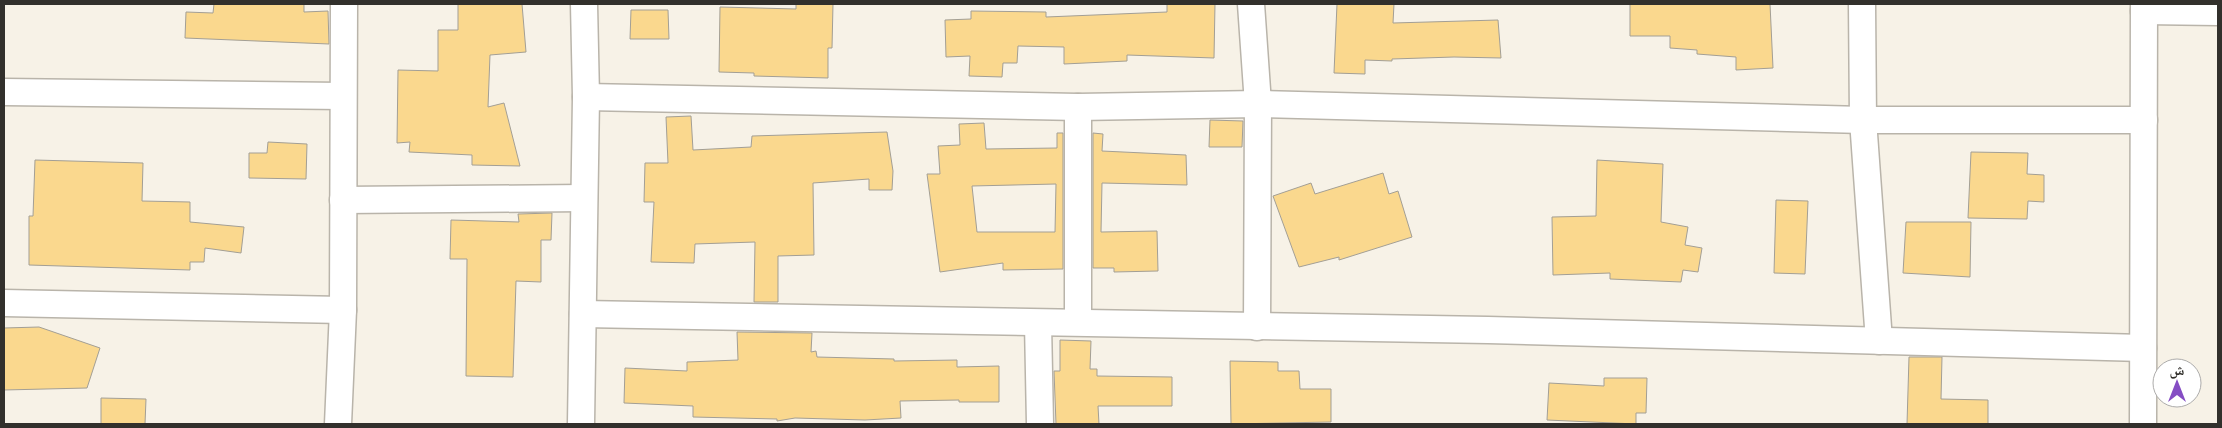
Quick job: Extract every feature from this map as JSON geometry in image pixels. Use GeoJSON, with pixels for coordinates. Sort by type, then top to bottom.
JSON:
{"type":"FeatureCollection","features":[{"type":"Feature","properties":{"kind":"street"},"geometry":{"type":"LineString","coordinates":[[338,424],[343,310],[344,4]]}},
{"type":"Feature","properties":{"kind":"street"},"geometry":{"type":"LineString","coordinates":[[581,424],[586,97],[584,4]]}},
{"type":"Feature","properties":{"kind":"street"},"geometry":{"type":"LineString","coordinates":[[1251,4],[1258,104],[1257,327]]}},
{"type":"Feature","properties":{"kind":"street"},"geometry":{"type":"LineString","coordinates":[[1862,4],[1863,120],[1879,340]]}},
{"type":"Feature","properties":{"kind":"street"},"geometry":{"type":"LineString","coordinates":[[2143,424],[2144,8],[2218,12]]}},
{"type":"Feature","properties":{"kind":"street"},"geometry":{"type":"LineString","coordinates":[[4,92],[343,96]]}},
{"type":"Feature","properties":{"kind":"street"},"geometry":{"type":"LineString","coordinates":[[586,97],[1078,107],[1258,104],[1863,120],[2144,120]]}},
{"type":"Feature","properties":{"kind":"street"},"geometry":{"type":"LineString","coordinates":[[1078,107],[1078,322]]}},
{"type":"Feature","properties":{"kind":"street"},"geometry":{"type":"LineString","coordinates":[[343,200],[584,198]]}},
{"type":"Feature","properties":{"kind":"street"},"geometry":{"type":"LineString","coordinates":[[4,303],[343,310]]}},
{"type":"Feature","properties":{"kind":"street"},"geometry":{"type":"LineString","coordinates":[[583,314],[1488,330],[2143,348]]}},
{"type":"Feature","properties":{"kind":"street"},"geometry":{"type":"LineString","coordinates":[[1038,323],[1040,424]]}},
{"type":"Feature","properties":{"kind":"building"},"geometry":{"type":"Polygon","coordinates":[[[214,4],[304,4],[304,12],[328,11],[329,44],[185,38],[186,12],[213,13],[214,4]]]}},
{"type":"Feature","properties":{"kind":"building"},"geometry":{"type":"Polygon","coordinates":[[[458,4],[522,4],[526,52],[490,55],[488,107],[504,103],[520,166],[472,165],[472,155],[409,152],[410,142],[397,143],[398,70],[438,71],[438,30],[458,30],[458,4]]]}},
{"type":"Feature","properties":{"kind":"building"},"geometry":{"type":"Polygon","coordinates":[[[796,4],[833,4],[832,48],[828,48],[828,78],[754,76],[754,73],[719,72],[720,7],[796,9],[796,4]]]}},
{"type":"Feature","properties":{"kind":"building"},"geometry":{"type":"Polygon","coordinates":[[[1167,4],[1215,4],[1214,58],[1127,55],[1127,61],[1064,64],[1064,47],[1018,46],[1017,63],[1003,63],[1002,77],[969,76],[970,56],[946,57],[945,20],[971,19],[971,11],[1046,12],[1046,17],[1167,12],[1167,4]]]}},
{"type":"Feature","properties":{"kind":"building"},"geometry":{"type":"Polygon","coordinates":[[[1337,4],[1394,4],[1393,23],[1498,20],[1501,58],[1454,57],[1392,59],[1392,61],[1365,60],[1365,74],[1334,73],[1337,4]]]}},
{"type":"Feature","properties":{"kind":"building"},"geometry":{"type":"Polygon","coordinates":[[[1630,4],[1770,4],[1773,68],[1736,70],[1736,57],[1697,54],[1697,50],[1670,48],[1670,36],[1630,36],[1630,4]]]}},
{"type":"Feature","properties":{"kind":"building"},"geometry":{"type":"Polygon","coordinates":[[[631,10],[668,10],[669,39],[630,39],[631,10]]]}},
{"type":"Feature","properties":{"kind":"building"},"geometry":{"type":"Polygon","coordinates":[[[691,116],[693,150],[751,147],[752,136],[887,132],[893,171],[892,190],[869,190],[869,179],[813,183],[814,255],[778,256],[778,302],[754,302],[755,242],[695,244],[694,263],[651,262],[654,202],[644,202],[645,163],[668,163],[666,117],[691,116]]]}},
{"type":"Feature","properties":{"kind":"building"},"geometry":{"type":"Polygon","coordinates":[[[1210,120],[1243,121],[1242,147],[1209,147],[1210,120]]]}},
{"type":"Feature","properties":{"kind":"building"},"geometry":{"type":"Polygon","coordinates":[[[984,123],[986,149],[1057,148],[1057,133],[1063,133],[1063,269],[1003,270],[1003,263],[940,272],[927,174],[940,174],[938,146],[960,145],[959,124],[984,123]],[[1056,184],[972,186],[977,232],[1055,232],[1056,184]]]}},
{"type":"Feature","properties":{"kind":"building"},"geometry":{"type":"Polygon","coordinates":[[[1093,133],[1103,134],[1102,151],[1186,155],[1187,185],[1102,183],[1101,232],[1157,231],[1158,271],[1114,272],[1114,268],[1093,268],[1093,133]]]}},
{"type":"Feature","properties":{"kind":"building"},"geometry":{"type":"Polygon","coordinates":[[[268,142],[307,144],[306,179],[249,178],[249,153],[267,153],[268,142]]]}},
{"type":"Feature","properties":{"kind":"building"},"geometry":{"type":"Polygon","coordinates":[[[1971,152],[2028,153],[2027,174],[2044,175],[2044,202],[2028,201],[2027,219],[1968,218],[1971,152]]]}},
{"type":"Feature","properties":{"kind":"building"},"geometry":{"type":"Polygon","coordinates":[[[35,160],[143,163],[142,201],[190,202],[190,222],[244,227],[241,253],[205,248],[204,262],[190,262],[190,270],[29,265],[29,216],[33,216],[35,160]]]}},
{"type":"Feature","properties":{"kind":"building"},"geometry":{"type":"Polygon","coordinates":[[[1597,160],[1663,164],[1661,222],[1688,227],[1685,245],[1702,248],[1698,272],[1683,270],[1681,282],[1610,279],[1610,273],[1553,275],[1552,217],[1596,216],[1597,160]]]}},
{"type":"Feature","properties":{"kind":"building"},"geometry":{"type":"Polygon","coordinates":[[[1383,173],[1389,194],[1398,191],[1412,237],[1339,260],[1339,257],[1299,267],[1273,196],[1311,183],[1315,194],[1383,173]]]}},
{"type":"Feature","properties":{"kind":"building"},"geometry":{"type":"Polygon","coordinates":[[[1776,200],[1808,201],[1805,274],[1774,273],[1776,200]]]}},
{"type":"Feature","properties":{"kind":"building"},"geometry":{"type":"Polygon","coordinates":[[[552,213],[551,240],[541,240],[541,282],[516,281],[513,377],[466,376],[467,259],[450,259],[451,220],[519,222],[518,214],[552,213]]]}},
{"type":"Feature","properties":{"kind":"building"},"geometry":{"type":"Polygon","coordinates":[[[1906,222],[1971,222],[1970,277],[1903,273],[1906,222]]]}},
{"type":"Feature","properties":{"kind":"building"},"geometry":{"type":"Polygon","coordinates":[[[39,327],[100,348],[87,388],[4,390],[4,328],[39,327]]]}},
{"type":"Feature","properties":{"kind":"building"},"geometry":{"type":"Polygon","coordinates":[[[737,332],[812,333],[811,352],[816,351],[817,357],[894,359],[894,361],[957,360],[957,367],[999,366],[999,402],[959,402],[959,400],[900,401],[901,418],[865,420],[795,418],[777,421],[777,419],[693,417],[693,406],[624,403],[625,368],[687,371],[687,362],[738,360],[737,332]]]}},
{"type":"Feature","properties":{"kind":"building"},"geometry":{"type":"Polygon","coordinates":[[[1060,340],[1091,341],[1090,369],[1097,369],[1097,376],[1172,377],[1172,406],[1098,406],[1099,424],[1056,424],[1054,371],[1060,371],[1060,340]]]}},
{"type":"Feature","properties":{"kind":"building"},"geometry":{"type":"Polygon","coordinates":[[[1909,357],[1942,357],[1941,399],[1988,400],[1988,424],[1907,424],[1909,357]]]}},
{"type":"Feature","properties":{"kind":"building"},"geometry":{"type":"Polygon","coordinates":[[[1230,361],[1278,362],[1278,371],[1299,371],[1300,389],[1331,389],[1331,422],[1231,424],[1230,361]]]}},
{"type":"Feature","properties":{"kind":"building"},"geometry":{"type":"Polygon","coordinates":[[[1604,378],[1647,378],[1646,413],[1636,413],[1636,424],[1547,420],[1549,383],[1604,386],[1604,378]]]}},
{"type":"Feature","properties":{"kind":"building"},"geometry":{"type":"Polygon","coordinates":[[[101,398],[146,399],[145,424],[101,424],[101,398]]]}}]}
